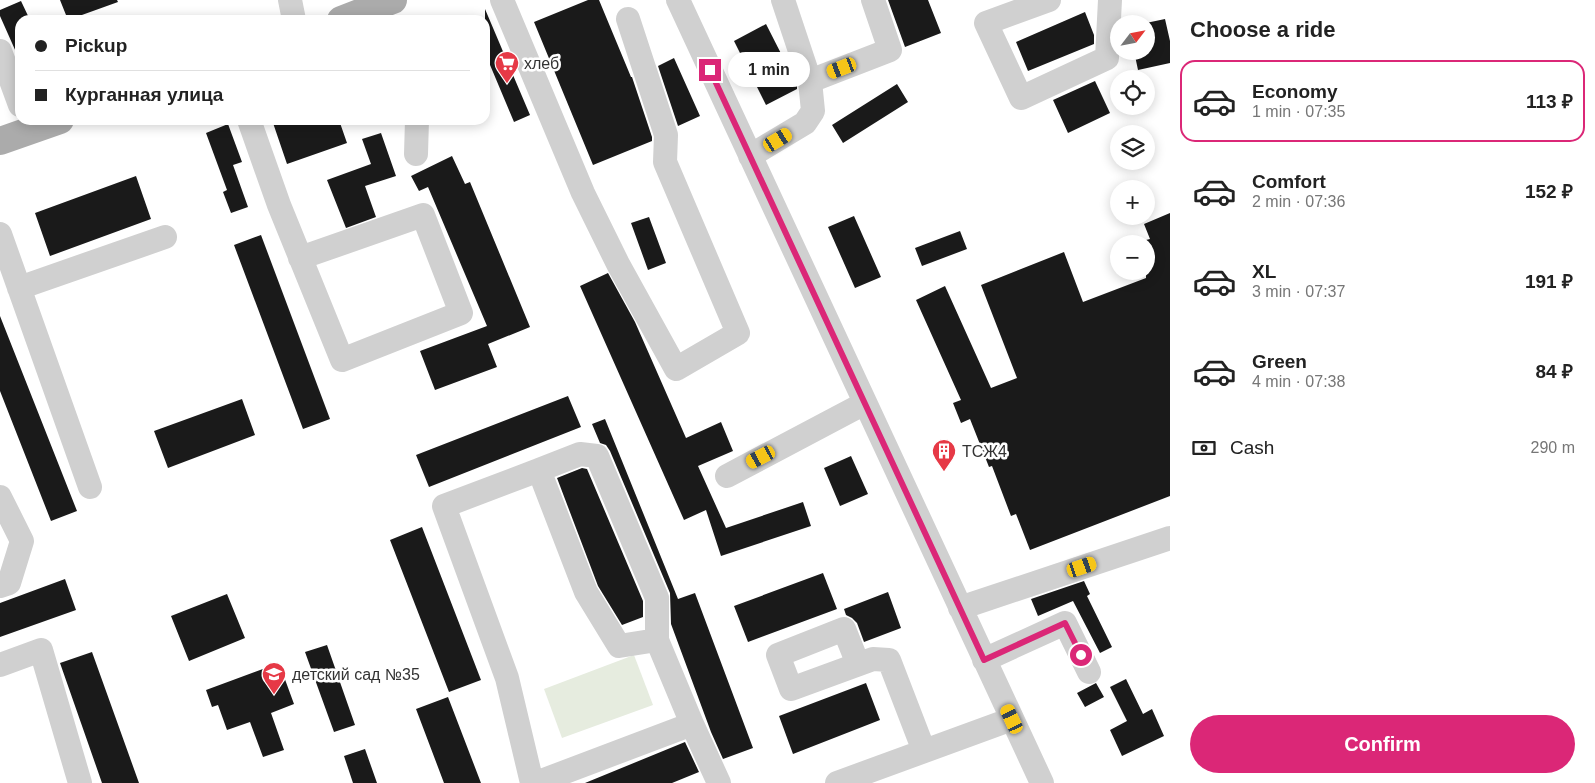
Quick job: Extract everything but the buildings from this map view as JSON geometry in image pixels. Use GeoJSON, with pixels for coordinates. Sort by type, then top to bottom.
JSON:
{"type":"FeatureCollection","features":[{"type":"Feature","properties":{"kind":"main road"},"geometry":{"type":"LineString","coordinates":[[361,15],[388,8]]}},
{"type":"Feature","properties":{"kind":"main road"},"geometry":{"type":"LineString","coordinates":[[0,141],[28,125]]}},
{"type":"Feature","properties":{"kind":"street"},"geometry":{"type":"LineString","coordinates":[[290,0],[293,15]]}},
{"type":"Feature","properties":{"kind":"street"},"geometry":{"type":"LineString","coordinates":[[502,0],[583,193],[618,264],[676,369],[738,333],[665,162],[666,135],[628,19]]}},
{"type":"Feature","properties":{"kind":"street"},"geometry":{"type":"LineString","coordinates":[[678,0],[1042,783]]}},
{"type":"Feature","properties":{"kind":"street"},"geometry":{"type":"LineString","coordinates":[[750,156],[805,123],[813,110],[810,80],[784,0]]}},
{"type":"Feature","properties":{"kind":"street"},"geometry":{"type":"LineString","coordinates":[[810,80],[890,50],[873,0]]}},
{"type":"Feature","properties":{"kind":"street"},"geometry":{"type":"LineString","coordinates":[[1049,0],[986,23],[1021,98],[1107,58],[1110,0]]}},
{"type":"Feature","properties":{"kind":"street"},"geometry":{"type":"LineString","coordinates":[[0,50],[15,91]]}},
{"type":"Feature","properties":{"kind":"street"},"geometry":{"type":"LineString","coordinates":[[251,125],[278,205],[342,360],[461,313],[423,215],[300,258]]}},
{"type":"Feature","properties":{"kind":"street"},"geometry":{"type":"LineString","coordinates":[[416,154],[417,125]]}},
{"type":"Feature","properties":{"kind":"street"},"geometry":{"type":"LineString","coordinates":[[0,234],[90,487]]}},
{"type":"Feature","properties":{"kind":"street"},"geometry":{"type":"LineString","coordinates":[[19,288],[165,237]]}},
{"type":"Feature","properties":{"kind":"street"},"geometry":{"type":"LineString","coordinates":[[727,476],[865,403]]}},
{"type":"Feature","properties":{"kind":"street"},"geometry":{"type":"LineString","coordinates":[[692,724],[534,783],[507,678],[444,506],[580,454],[597,456],[657,598],[657,640],[719,783]]}},
{"type":"Feature","properties":{"kind":"street"},"geometry":{"type":"LineString","coordinates":[[539,470],[586,592],[619,646],[657,640]]}},
{"type":"Feature","properties":{"kind":"street"},"geometry":{"type":"LineString","coordinates":[[0,497],[22,541],[9,582],[0,586]]}},
{"type":"Feature","properties":{"kind":"street"},"geometry":{"type":"LineString","coordinates":[[960,608],[1170,538]]}},
{"type":"Feature","properties":{"kind":"street"},"geometry":{"type":"LineString","coordinates":[[984,660],[1065,623],[1089,672]]}},
{"type":"Feature","properties":{"kind":"street"},"geometry":{"type":"LineString","coordinates":[[0,665],[42,650],[80,783]]}},
{"type":"Feature","properties":{"kind":"street"},"geometry":{"type":"LineString","coordinates":[[858,664],[873,659],[889,660],[924,751]]}},
{"type":"Feature","properties":{"kind":"street"},"geometry":{"type":"LineString","coordinates":[[837,783],[1012,719]]}},
{"type":"Feature","properties":{"kind":"shaded area"},"geometry":{"type":"Polygon","coordinates":[[[634,655],[653,705],[562,738],[544,689],[634,655]]]}},
{"type":"Feature","properties":{"kind":"place","name":"хлеб"},"geometry":{"type":"Point","coordinates":[507,84]}},
{"type":"Feature","properties":{"kind":"place","name":"ТСЖ4"},"geometry":{"type":"Point","coordinates":[944,472]}},
{"type":"Feature","properties":{"kind":"place","name":"детский сад №35"},"geometry":{"type":"Point","coordinates":[274,695]}},
{"type":"Feature","properties":{"kind":"route"},"geometry":{"type":"LineString","coordinates":[[710,70],[984,660],[1065,623],[1081,655]]}}]}
